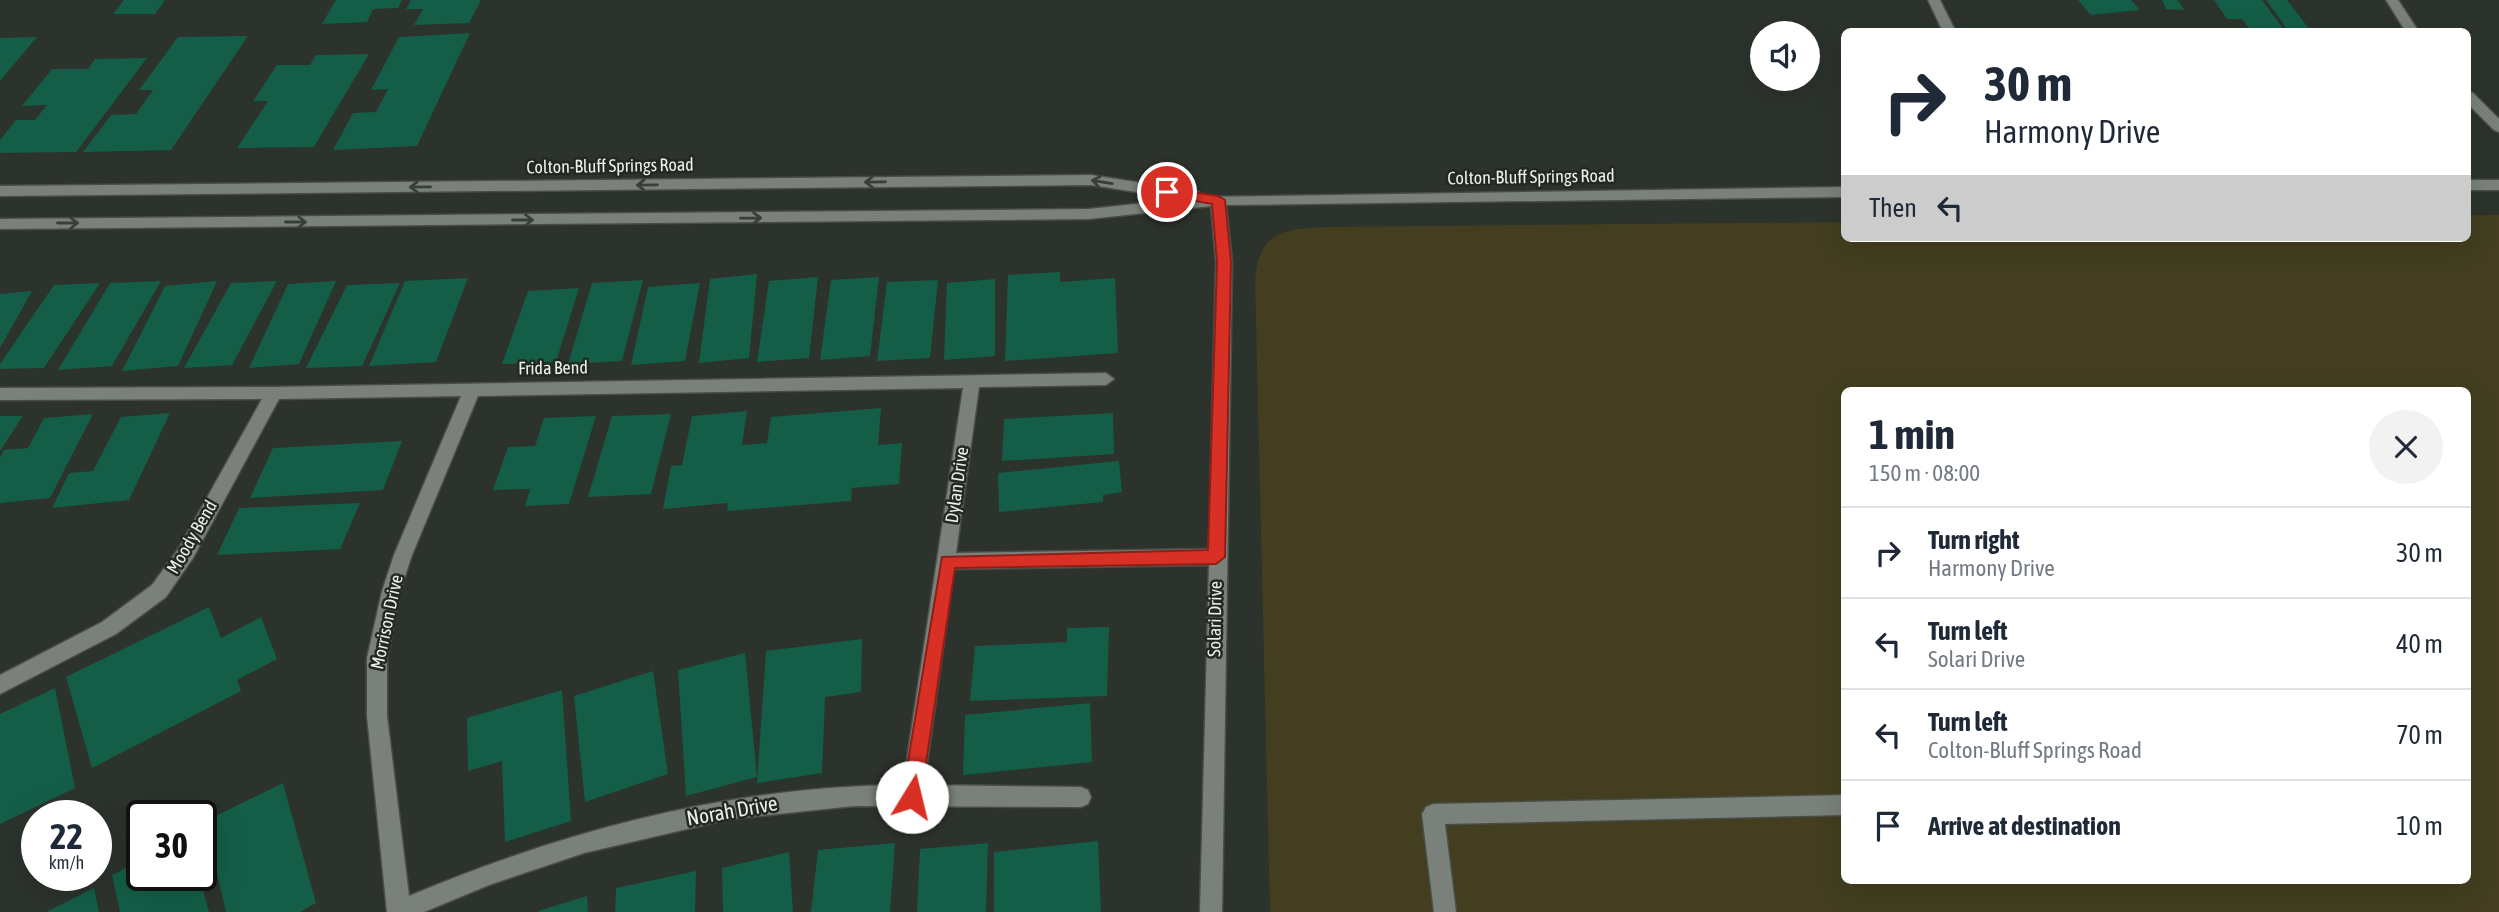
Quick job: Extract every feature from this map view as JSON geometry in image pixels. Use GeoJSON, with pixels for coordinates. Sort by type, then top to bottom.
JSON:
{"type":"FeatureCollection","features":[{"type":"Feature","properties":{"kind":"street"},"geometry":{"type":"LineString","coordinates":[[1934,0],[1948,28]]}},
{"type":"Feature","properties":{"kind":"street"},"geometry":{"type":"LineString","coordinates":[[2392,0],[2410,28]]}},
{"type":"Feature","properties":{"kind":"street"},"geometry":{"type":"LineString","coordinates":[[2471,99],[2499,127]]}},
{"type":"Feature","properties":{"kind":"street","name":"Colton-Bluff Springs Road"},"geometry":{"type":"LineString","coordinates":[[0,191],[1091,180],[1218,200]]}},
{"type":"Feature","properties":{"kind":"street"},"geometry":{"type":"LineString","coordinates":[[2471,185],[2499,185]]}},
{"type":"Feature","properties":{"kind":"street","name":"Colton-Bluff Springs Road"},"geometry":{"type":"LineString","coordinates":[[0,223],[1089,214],[1218,200],[1841,192]]}},
{"type":"Feature","properties":{"kind":"street","name":"Solari Drive"},"geometry":{"type":"LineString","coordinates":[[1211,912],[1224,262],[1218,200]]}},
{"type":"Feature","properties":{"kind":"street","name":"Frida Bend"},"geometry":{"type":"LineString","coordinates":[[0,394],[274,393],[1106,379]]}},
{"type":"Feature","properties":{"kind":"street","name":"Dylan Drive"},"geometry":{"type":"LineString","coordinates":[[912,797],[972,381]]}},
{"type":"Feature","properties":{"kind":"street","name":"Morrison Drive"},"geometry":{"type":"LineString","coordinates":[[399,912],[377,716],[377,658],[388,600],[403,555],[473,388]]}},
{"type":"Feature","properties":{"kind":"street","name":"Moody Bend"},"geometry":{"type":"LineString","coordinates":[[0,685],[109,628],[159,591],[186,554],[274,393]]}},
{"type":"Feature","properties":{"kind":"street"},"geometry":{"type":"LineString","coordinates":[[948,562],[1216,557]]}},
{"type":"Feature","properties":{"kind":"street","name":"Norah Drive"},"geometry":{"type":"LineString","coordinates":[[399,912],[522,863],[658,825],[779,802],[844,797],[1081,797]]}},
{"type":"Feature","properties":{"kind":"street"},"geometry":{"type":"LineString","coordinates":[[1445,912],[1433,814],[1841,805]]}},
{"type":"Feature","properties":{"kind":"shaded area"},"geometry":{"type":"Polygon","coordinates":[[[2471,215],[2499,215],[2499,912],[1270,912],[1255,281],[1261,254],[1273,238],[1292,230],[1319,227],[1841,222],[1841,242],[2471,242],[2471,215]]]}},
{"type":"Feature","properties":{"kind":"building"},"geometry":{"type":"Polygon","coordinates":[[[124,0],[165,0],[155,14],[113,14],[124,0]]]}},
{"type":"Feature","properties":{"kind":"building"},"geometry":{"type":"Polygon","coordinates":[[[336,0],[402,0],[398,8],[373,9],[367,22],[322,24],[336,0]]]}},
{"type":"Feature","properties":{"kind":"building"},"geometry":{"type":"Polygon","coordinates":[[[411,0],[481,0],[469,23],[414,25],[423,9],[406,9],[411,0]]]}},
{"type":"Feature","properties":{"kind":"building"},"geometry":{"type":"Polygon","coordinates":[[[2078,0],[2131,0],[2140,10],[2091,15],[2078,0]]]}},
{"type":"Feature","properties":{"kind":"building"},"geometry":{"type":"Polygon","coordinates":[[[2162,0],[2178,0],[2184,10],[2166,9],[2162,0]]]}},
{"type":"Feature","properties":{"kind":"building"},"geometry":{"type":"Polygon","coordinates":[[[2214,0],[2262,0],[2283,28],[2249,28],[2242,19],[2227,19],[2214,0]]]}},
{"type":"Feature","properties":{"kind":"building"},"geometry":{"type":"Polygon","coordinates":[[[2266,0],[2287,0],[2308,28],[2287,28],[2266,0]]]}},
{"type":"Feature","properties":{"kind":"building"},"geometry":{"type":"Polygon","coordinates":[[[470,33],[417,146],[333,150],[353,113],[376,112],[388,89],[371,90],[399,37],[470,33]]]}},
{"type":"Feature","properties":{"kind":"building"},"geometry":{"type":"Polygon","coordinates":[[[248,36],[171,150],[83,152],[111,115],[136,114],[153,90],[139,90],[178,37],[248,36]]]}},
{"type":"Feature","properties":{"kind":"building"},"geometry":{"type":"Polygon","coordinates":[[[37,37],[0,81],[0,38],[37,37]]]}},
{"type":"Feature","properties":{"kind":"building"},"geometry":{"type":"Polygon","coordinates":[[[369,54],[314,147],[237,148],[268,101],[253,101],[277,65],[310,65],[316,55],[369,54]]]}},
{"type":"Feature","properties":{"kind":"building"},"geometry":{"type":"Polygon","coordinates":[[[147,58],[76,152],[0,153],[0,140],[16,120],[35,120],[47,105],[22,106],[52,69],[88,69],[95,59],[147,58]]]}},
{"type":"Feature","properties":{"kind":"building"},"geometry":{"type":"Polygon","coordinates":[[[1060,272],[1060,282],[1115,278],[1118,353],[1005,361],[1008,275],[1060,272]]]}},
{"type":"Feature","properties":{"kind":"building"},"geometry":{"type":"Polygon","coordinates":[[[757,274],[749,358],[699,363],[710,279],[757,274]]]}},
{"type":"Feature","properties":{"kind":"building"},"geometry":{"type":"Polygon","coordinates":[[[818,277],[809,358],[757,362],[769,281],[818,277]]]}},
{"type":"Feature","properties":{"kind":"building"},"geometry":{"type":"Polygon","coordinates":[[[879,277],[870,356],[820,360],[831,280],[879,277]]]}},
{"type":"Feature","properties":{"kind":"building"},"geometry":{"type":"Polygon","coordinates":[[[468,278],[436,362],[369,366],[405,281],[468,278]]]}},
{"type":"Feature","properties":{"kind":"building"},"geometry":{"type":"Polygon","coordinates":[[[995,279],[995,356],[944,360],[947,283],[995,279]]]}},
{"type":"Feature","properties":{"kind":"building"},"geometry":{"type":"Polygon","coordinates":[[[643,280],[622,361],[568,364],[592,283],[643,280]]]}},
{"type":"Feature","properties":{"kind":"building"},"geometry":{"type":"Polygon","coordinates":[[[938,280],[930,358],[877,361],[887,282],[938,280]]]}},
{"type":"Feature","properties":{"kind":"building"},"geometry":{"type":"Polygon","coordinates":[[[161,281],[112,366],[58,370],[110,283],[161,281]]]}},
{"type":"Feature","properties":{"kind":"building"},"geometry":{"type":"Polygon","coordinates":[[[217,281],[178,366],[122,371],[165,286],[217,281]]]}},
{"type":"Feature","properties":{"kind":"building"},"geometry":{"type":"Polygon","coordinates":[[[277,281],[232,365],[184,368],[231,283],[277,281]]]}},
{"type":"Feature","properties":{"kind":"building"},"geometry":{"type":"Polygon","coordinates":[[[336,281],[299,364],[249,368],[288,284],[336,281]]]}},
{"type":"Feature","properties":{"kind":"building"},"geometry":{"type":"Polygon","coordinates":[[[100,283],[44,368],[0,369],[0,364],[54,285],[100,283]]]}},
{"type":"Feature","properties":{"kind":"building"},"geometry":{"type":"Polygon","coordinates":[[[400,283],[362,366],[306,368],[347,285],[400,283]]]}},
{"type":"Feature","properties":{"kind":"building"},"geometry":{"type":"Polygon","coordinates":[[[700,283],[685,361],[631,365],[648,287],[700,283]]]}},
{"type":"Feature","properties":{"kind":"building"},"geometry":{"type":"Polygon","coordinates":[[[579,288],[556,362],[502,364],[528,291],[579,288]]]}},
{"type":"Feature","properties":{"kind":"building"},"geometry":{"type":"Polygon","coordinates":[[[32,291],[0,348],[0,294],[32,291]]]}},
{"type":"Feature","properties":{"kind":"building"},"geometry":{"type":"Polygon","coordinates":[[[881,408],[878,445],[902,443],[899,484],[852,488],[851,501],[727,511],[728,503],[663,509],[671,466],[682,465],[692,416],[747,411],[742,445],[767,443],[771,417],[881,408]]]}},
{"type":"Feature","properties":{"kind":"building"},"geometry":{"type":"Polygon","coordinates":[[[170,413],[129,500],[52,508],[69,473],[93,471],[121,417],[170,413]]]}},
{"type":"Feature","properties":{"kind":"building"},"geometry":{"type":"Polygon","coordinates":[[[1113,413],[1114,454],[1002,461],[1004,419],[1113,413]]]}},
{"type":"Feature","properties":{"kind":"building"},"geometry":{"type":"Polygon","coordinates":[[[93,414],[50,498],[0,503],[0,458],[4,450],[28,448],[44,418],[93,414]]]}},
{"type":"Feature","properties":{"kind":"building"},"geometry":{"type":"Polygon","coordinates":[[[671,414],[651,494],[588,497],[612,416],[671,414]]]}},
{"type":"Feature","properties":{"kind":"building"},"geometry":{"type":"Polygon","coordinates":[[[0,416],[23,416],[0,451],[0,416]]]}},
{"type":"Feature","properties":{"kind":"building"},"geometry":{"type":"Polygon","coordinates":[[[596,416],[569,504],[525,506],[530,489],[493,490],[508,447],[535,446],[544,418],[596,416]]]}},
{"type":"Feature","properties":{"kind":"building"},"geometry":{"type":"Polygon","coordinates":[[[402,441],[383,490],[250,498],[273,448],[402,441]]]}},
{"type":"Feature","properties":{"kind":"building"},"geometry":{"type":"Polygon","coordinates":[[[1119,461],[1122,492],[1103,495],[1103,502],[999,512],[998,473],[1119,461]]]}},
{"type":"Feature","properties":{"kind":"building"},"geometry":{"type":"Polygon","coordinates":[[[360,503],[340,549],[217,555],[239,508],[360,503]]]}},
{"type":"Feature","properties":{"kind":"building"},"geometry":{"type":"Polygon","coordinates":[[[209,607],[221,638],[261,617],[277,659],[237,680],[241,691],[92,768],[66,677],[209,607]]]}},
{"type":"Feature","properties":{"kind":"building"},"geometry":{"type":"Polygon","coordinates":[[[1109,627],[1107,696],[970,701],[975,646],[1067,642],[1067,628],[1109,627]]]}},
{"type":"Feature","properties":{"kind":"building"},"geometry":{"type":"Polygon","coordinates":[[[862,639],[861,692],[825,697],[822,773],[757,783],[766,651],[862,639]]]}},
{"type":"Feature","properties":{"kind":"building"},"geometry":{"type":"Polygon","coordinates":[[[745,653],[757,777],[686,796],[678,670],[745,653]]]}},
{"type":"Feature","properties":{"kind":"building"},"geometry":{"type":"Polygon","coordinates":[[[653,671],[668,774],[585,802],[574,696],[653,671]]]}},
{"type":"Feature","properties":{"kind":"building"},"geometry":{"type":"Polygon","coordinates":[[[55,688],[75,788],[50,800],[21,800],[21,814],[0,824],[0,714],[55,688]]]}},
{"type":"Feature","properties":{"kind":"building"},"geometry":{"type":"Polygon","coordinates":[[[562,690],[571,821],[505,842],[502,761],[468,771],[467,718],[562,690]]]}},
{"type":"Feature","properties":{"kind":"building"},"geometry":{"type":"Polygon","coordinates":[[[1090,703],[1092,762],[963,775],[965,715],[1090,703]]]}},
{"type":"Feature","properties":{"kind":"building"},"geometry":{"type":"Polygon","coordinates":[[[283,783],[316,903],[300,912],[226,912],[217,873],[217,815],[283,783]]]}},
{"type":"Feature","properties":{"kind":"building"},"geometry":{"type":"Polygon","coordinates":[[[1098,841],[1101,912],[994,912],[994,852],[1098,841]]]}},
{"type":"Feature","properties":{"kind":"building"},"geometry":{"type":"Polygon","coordinates":[[[895,843],[890,912],[811,912],[818,850],[895,843]]]}},
{"type":"Feature","properties":{"kind":"building"},"geometry":{"type":"Polygon","coordinates":[[[988,843],[986,912],[917,912],[920,849],[988,843]]]}},
{"type":"Feature","properties":{"kind":"building"},"geometry":{"type":"Polygon","coordinates":[[[789,852],[793,912],[723,912],[722,868],[789,852]]]}},
{"type":"Feature","properties":{"kind":"building"},"geometry":{"type":"Polygon","coordinates":[[[126,868],[126,891],[203,891],[209,912],[120,912],[112,875],[126,868]]]}},
{"type":"Feature","properties":{"kind":"building"},"geometry":{"type":"Polygon","coordinates":[[[696,871],[695,912],[615,912],[616,888],[696,871]]]}},
{"type":"Feature","properties":{"kind":"building"},"geometry":{"type":"Polygon","coordinates":[[[88,891],[95,891],[99,912],[46,912],[88,891]]]}},
{"type":"Feature","properties":{"kind":"building"},"geometry":{"type":"Polygon","coordinates":[[[587,896],[588,912],[538,912],[538,911],[587,896]]]}},
{"type":"Feature","properties":{"kind":"route"},"geometry":{"type":"LineString","coordinates":[[912,797],[948,562],[1216,557],[1224,262],[1218,200],[1167,192]]}}]}
